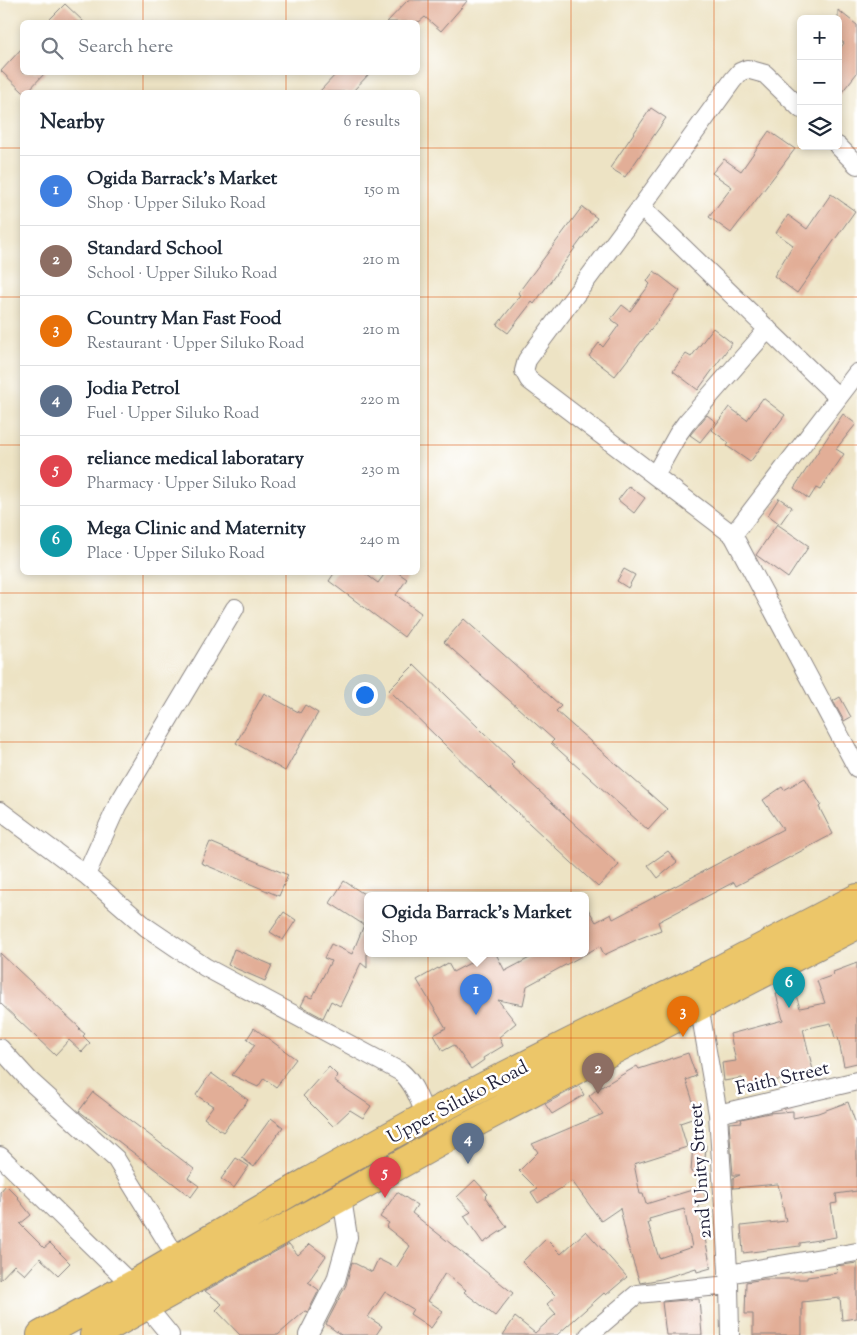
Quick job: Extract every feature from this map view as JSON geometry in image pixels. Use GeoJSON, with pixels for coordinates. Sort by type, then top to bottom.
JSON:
{"type":"FeatureCollection","features":[{"type":"Feature","properties":{"kind":"main road","name":"Upper Siluko Road"},"geometry":{"type":"LineString","coordinates":[[94,1335],[139,1296],[177,1258],[311,1180],[426,1116],[571,1042],[711,974],[857,898]]}},
{"type":"Feature","properties":{"kind":"main road","name":"Upper Siluko Road"},"geometry":{"type":"LineString","coordinates":[[41,1335],[139,1296],[342,1198],[453,1135],[699,1005],[857,925]]}},
{"type":"Feature","properties":{"kind":"street"},"geometry":{"type":"LineString","coordinates":[[797,105],[765,74],[747,69],[740,72],[527,360],[524,371],[529,380],[733,535],[857,768]]}},
{"type":"Feature","properties":{"kind":"street"},"geometry":{"type":"LineString","coordinates":[[842,150],[857,165]]}},
{"type":"Feature","properties":{"kind":"street"},"geometry":{"type":"LineString","coordinates":[[641,207],[838,397]]}},
{"type":"Feature","properties":{"kind":"street"},"geometry":{"type":"LineString","coordinates":[[655,475],[686,423],[768,329]]}},
{"type":"Feature","properties":{"kind":"street"},"geometry":{"type":"LineString","coordinates":[[733,535],[857,373]]}},
{"type":"Feature","properties":{"kind":"street"},"geometry":{"type":"LineString","coordinates":[[86,876],[117,806],[235,608]]}},
{"type":"Feature","properties":{"kind":"street"},"geometry":{"type":"LineString","coordinates":[[0,811],[86,876],[146,927],[205,967],[401,1072],[414,1087],[426,1116]]}},
{"type":"Feature","properties":{"kind":"street","name":"2nd Unity Street"},"geometry":{"type":"LineString","coordinates":[[699,1005],[718,1114],[730,1335]]}},
{"type":"Feature","properties":{"kind":"street"},"geometry":{"type":"LineString","coordinates":[[0,1048],[30,1081],[116,1159],[177,1258]]}},
{"type":"Feature","properties":{"kind":"street","name":"Faith Street"},"geometry":{"type":"LineString","coordinates":[[718,1114],[857,1081]]}},
{"type":"Feature","properties":{"kind":"street"},"geometry":{"type":"LineString","coordinates":[[0,1156],[139,1296],[170,1335]]}},
{"type":"Feature","properties":{"kind":"street"},"geometry":{"type":"LineString","coordinates":[[308,1335],[336,1280],[348,1237],[342,1198]]}},
{"type":"Feature","properties":{"kind":"street"},"geometry":{"type":"LineString","coordinates":[[588,1335],[637,1294],[728,1279],[857,1252]]}},
{"type":"Feature","properties":{"kind":"building"},"geometry":{"type":"Polygon","coordinates":[[[408,0],[468,0],[441,31],[425,17],[420,21],[389,20],[408,0]]]}},
{"type":"Feature","properties":{"kind":"building"},"geometry":{"type":"Polygon","coordinates":[[[65,4],[82,20],[49,20],[65,4]]]}},
{"type":"Feature","properties":{"kind":"building"},"geometry":{"type":"Polygon","coordinates":[[[838,10],[857,25],[857,73],[842,92],[842,46],[844,43],[842,42],[842,15],[838,15],[838,10]]]}},
{"type":"Feature","properties":{"kind":"building"},"geometry":{"type":"Polygon","coordinates":[[[20,50],[20,75],[43,75],[29,90],[21,90],[1,71],[20,50]]]}},
{"type":"Feature","properties":{"kind":"building"},"geometry":{"type":"Polygon","coordinates":[[[335,75],[368,75],[354,90],[321,90],[335,75]]]}},
{"type":"Feature","properties":{"kind":"building"},"geometry":{"type":"Polygon","coordinates":[[[651,108],[666,118],[625,177],[610,168],[651,108]]]}},
{"type":"Feature","properties":{"kind":"building"},"geometry":{"type":"Polygon","coordinates":[[[769,131],[795,149],[731,233],[709,217],[732,187],[712,173],[724,159],[741,171],[769,131]]]}},
{"type":"Feature","properties":{"kind":"building"},"geometry":{"type":"Polygon","coordinates":[[[831,194],[855,211],[797,293],[774,276],[793,245],[776,233],[788,215],[807,229],[831,194]]]}},
{"type":"Feature","properties":{"kind":"building"},"geometry":{"type":"Polygon","coordinates":[[[582,207],[597,218],[534,304],[532,302],[508,333],[497,325],[521,295],[518,293],[582,207]]]}},
{"type":"Feature","properties":{"kind":"building"},"geometry":{"type":"Polygon","coordinates":[[[654,271],[680,291],[615,376],[589,356],[599,343],[603,347],[619,325],[611,319],[622,305],[630,311],[650,284],[647,281],[654,271]]]}},
{"type":"Feature","properties":{"kind":"building"},"geometry":{"type":"Polygon","coordinates":[[[713,328],[732,343],[698,390],[673,371],[686,354],[691,357],[713,328]]]}},
{"type":"Feature","properties":{"kind":"building"},"geometry":{"type":"Polygon","coordinates":[[[763,398],[785,415],[750,462],[727,446],[729,443],[712,430],[729,407],[747,420],[763,398]]]}},
{"type":"Feature","properties":{"kind":"building"},"geometry":{"type":"Polygon","coordinates":[[[843,414],[856,424],[836,449],[844,454],[820,490],[816,488],[809,499],[794,488],[843,414]]]}},
{"type":"Feature","properties":{"kind":"building"},"geometry":{"type":"Polygon","coordinates":[[[707,415],[716,422],[700,442],[690,435],[707,415]]]}},
{"type":"Feature","properties":{"kind":"building"},"geometry":{"type":"Polygon","coordinates":[[[629,486],[645,498],[634,513],[618,500],[629,486]]]}},
{"type":"Feature","properties":{"kind":"building"},"geometry":{"type":"Polygon","coordinates":[[[779,498],[792,507],[780,524],[768,515],[779,498]]]}},
{"type":"Feature","properties":{"kind":"building"},"geometry":{"type":"Polygon","coordinates":[[[777,524],[809,546],[788,578],[756,555],[777,524]]]}},
{"type":"Feature","properties":{"kind":"building"},"geometry":{"type":"Polygon","coordinates":[[[624,569],[635,575],[628,588],[617,581],[624,569]]]}},
{"type":"Feature","properties":{"kind":"building"},"geometry":{"type":"Polygon","coordinates":[[[333,575],[367,575],[378,583],[384,575],[401,575],[407,579],[396,595],[421,613],[404,637],[329,581],[333,575]]]}},
{"type":"Feature","properties":{"kind":"building"},"geometry":{"type":"Polygon","coordinates":[[[464,619],[561,706],[556,711],[667,809],[648,830],[551,743],[554,740],[444,642],[464,619]]]}},
{"type":"Feature","properties":{"kind":"building"},"geometry":{"type":"Polygon","coordinates":[[[414,665],[514,762],[511,765],[619,865],[598,887],[489,788],[389,690],[414,665]]]}},
{"type":"Feature","properties":{"kind":"building"},"geometry":{"type":"Polygon","coordinates":[[[264,693],[300,713],[305,705],[318,713],[285,771],[236,743],[264,693]]]}},
{"type":"Feature","properties":{"kind":"building"},"geometry":{"type":"Polygon","coordinates":[[[840,697],[851,717],[844,721],[833,701],[840,697]]]}},
{"type":"Feature","properties":{"kind":"building"},"geometry":{"type":"Polygon","coordinates":[[[805,778],[821,805],[819,807],[833,834],[736,886],[734,882],[658,922],[661,930],[604,955],[600,946],[589,952],[589,911],[596,922],[611,914],[613,919],[783,829],[763,800],[782,787],[784,790],[805,778]]]}},
{"type":"Feature","properties":{"kind":"building"},"geometry":{"type":"Polygon","coordinates":[[[210,842],[288,875],[279,896],[201,863],[210,842]]]}},
{"type":"Feature","properties":{"kind":"building"},"geometry":{"type":"Polygon","coordinates":[[[668,851],[677,862],[658,878],[648,865],[668,851]]]}},
{"type":"Feature","properties":{"kind":"building"},"geometry":{"type":"Polygon","coordinates":[[[344,881],[364,894],[364,925],[330,903],[344,881]]]}},
{"type":"Feature","properties":{"kind":"building"},"geometry":{"type":"Polygon","coordinates":[[[284,912],[296,920],[283,940],[270,932],[284,912]]]}},
{"type":"Feature","properties":{"kind":"building"},"geometry":{"type":"Polygon","coordinates":[[[364,925],[364,957],[367,957],[367,968],[361,963],[340,1006],[331,1001],[323,1018],[301,1006],[306,996],[312,998],[331,961],[324,958],[331,944],[352,954],[364,925]]]}},
{"type":"Feature","properties":{"kind":"building"},"geometry":{"type":"Polygon","coordinates":[[[234,949],[272,965],[265,981],[228,965],[234,949]]]}},
{"type":"Feature","properties":{"kind":"building"},"geometry":{"type":"Polygon","coordinates":[[[0,953],[85,1034],[83,1036],[90,1043],[82,1052],[69,1040],[55,1055],[0,1003],[0,953]]]}},
{"type":"Feature","properties":{"kind":"building"},"geometry":{"type":"Polygon","coordinates":[[[481,957],[498,957],[505,971],[531,957],[580,957],[527,986],[523,1005],[498,1000],[516,1023],[499,1037],[503,1046],[483,1058],[484,1060],[471,1069],[454,1045],[443,1051],[434,1035],[446,1028],[417,980],[448,963],[453,972],[481,957]]]}},
{"type":"Feature","properties":{"kind":"building"},"geometry":{"type":"Polygon","coordinates":[[[857,963],[857,1063],[844,1066],[838,1037],[835,1038],[831,1023],[803,1029],[813,1070],[778,1080],[744,1086],[742,1078],[724,1081],[722,1063],[736,1061],[730,1034],[783,1020],[776,994],[794,989],[800,1008],[825,1003],[817,981],[834,975],[833,972],[857,963]]]}},
{"type":"Feature","properties":{"kind":"building"},"geometry":{"type":"Polygon","coordinates":[[[254,1028],[296,1059],[276,1087],[264,1078],[258,1087],[232,1075],[255,1045],[247,1039],[254,1028]]]}},
{"type":"Feature","properties":{"kind":"building"},"geometry":{"type":"Polygon","coordinates":[[[688,1053],[696,1076],[686,1080],[698,1117],[680,1123],[687,1147],[634,1164],[640,1194],[643,1194],[646,1204],[702,1187],[707,1202],[698,1204],[711,1268],[697,1272],[696,1268],[661,1279],[640,1283],[626,1240],[620,1208],[601,1221],[572,1181],[538,1203],[531,1192],[537,1189],[519,1171],[538,1152],[532,1144],[603,1114],[589,1096],[637,1066],[639,1069],[688,1053]],[[684,1209],[649,1219],[650,1223],[648,1223],[659,1258],[692,1247],[684,1209]]]}},
{"type":"Feature","properties":{"kind":"building"},"geometry":{"type":"Polygon","coordinates":[[[329,1067],[338,1076],[334,1081],[371,1106],[363,1118],[350,1110],[333,1126],[303,1096],[329,1067]]]}},
{"type":"Feature","properties":{"kind":"building"},"geometry":{"type":"Polygon","coordinates":[[[211,1073],[248,1100],[223,1132],[204,1118],[213,1106],[196,1095],[211,1073]]]}},
{"type":"Feature","properties":{"kind":"building"},"geometry":{"type":"Polygon","coordinates":[[[579,1086],[584,1095],[552,1114],[545,1104],[579,1086]]]}},
{"type":"Feature","properties":{"kind":"building"},"geometry":{"type":"Polygon","coordinates":[[[93,1092],[194,1169],[188,1178],[199,1186],[191,1197],[79,1111],[93,1092]]]}},
{"type":"Feature","properties":{"kind":"building"},"geometry":{"type":"Polygon","coordinates":[[[848,1102],[857,1127],[857,1191],[836,1194],[837,1203],[831,1204],[836,1237],[800,1243],[800,1246],[743,1253],[741,1226],[786,1221],[778,1184],[733,1188],[733,1178],[740,1175],[733,1175],[729,1123],[742,1122],[741,1119],[769,1113],[793,1111],[793,1118],[818,1113],[848,1102]]]}},
{"type":"Feature","properties":{"kind":"building"},"geometry":{"type":"Polygon","coordinates":[[[271,1118],[283,1127],[254,1167],[242,1158],[271,1118]]]}},
{"type":"Feature","properties":{"kind":"building"},"geometry":{"type":"Polygon","coordinates":[[[693,1144],[706,1145],[704,1173],[691,1172],[693,1144]]]}},
{"type":"Feature","properties":{"kind":"building"},"geometry":{"type":"Polygon","coordinates":[[[236,1158],[249,1166],[234,1188],[221,1179],[236,1158]]]}},
{"type":"Feature","properties":{"kind":"building"},"geometry":{"type":"Polygon","coordinates":[[[475,1180],[488,1194],[485,1197],[507,1227],[483,1243],[464,1216],[471,1212],[457,1197],[475,1180]]]}},
{"type":"Feature","properties":{"kind":"building"},"geometry":{"type":"Polygon","coordinates":[[[6,1185],[19,1198],[31,1215],[20,1224],[44,1248],[50,1243],[70,1263],[58,1275],[40,1258],[25,1275],[14,1265],[0,1280],[0,1192],[6,1185]]]}},
{"type":"Feature","properties":{"kind":"building"},"geometry":{"type":"Polygon","coordinates":[[[397,1192],[417,1205],[412,1213],[513,1293],[495,1316],[464,1292],[466,1290],[445,1273],[428,1301],[443,1311],[431,1328],[410,1314],[413,1309],[385,1292],[368,1317],[382,1326],[376,1335],[341,1335],[326,1324],[346,1285],[352,1262],[372,1272],[378,1259],[396,1268],[410,1246],[386,1227],[389,1223],[380,1217],[397,1192]]]}},
{"type":"Feature","properties":{"kind":"building"},"geometry":{"type":"Polygon","coordinates":[[[586,1231],[627,1277],[606,1295],[604,1293],[557,1335],[503,1335],[515,1317],[535,1333],[556,1314],[547,1304],[556,1296],[522,1262],[546,1239],[561,1254],[586,1231]]]}},
{"type":"Feature","properties":{"kind":"building"},"geometry":{"type":"Polygon","coordinates":[[[289,1244],[298,1255],[310,1244],[326,1256],[308,1282],[319,1290],[308,1312],[305,1311],[278,1335],[240,1335],[216,1310],[222,1304],[205,1291],[289,1244]]]}},
{"type":"Feature","properties":{"kind":"building"},"geometry":{"type":"Polygon","coordinates":[[[857,1263],[857,1318],[842,1320],[840,1298],[802,1302],[802,1335],[753,1335],[753,1314],[745,1314],[746,1282],[764,1279],[807,1279],[807,1277],[837,1273],[836,1266],[857,1263]]]}},
{"type":"Feature","properties":{"kind":"building"},"geometry":{"type":"Polygon","coordinates":[[[699,1299],[702,1335],[666,1335],[662,1302],[699,1299]]]}},
{"type":"Feature","properties":{"kind":"place","name":"Mega Clinic and Maternity"},"geometry":{"type":"Point","coordinates":[789,1008]}},
{"type":"Feature","properties":{"kind":"place","name":"Ogida Barrack's Market"},"geometry":{"type":"Point","coordinates":[476,1015]}},
{"type":"Feature","properties":{"kind":"place","name":"Country Man Fast Food"},"geometry":{"type":"Point","coordinates":[683,1037]}},
{"type":"Feature","properties":{"kind":"place","name":"Standard School"},"geometry":{"type":"Point","coordinates":[598,1094]}},
{"type":"Feature","properties":{"kind":"place","name":"Jodia Petrol"},"geometry":{"type":"Point","coordinates":[468,1164]}},
{"type":"Feature","properties":{"kind":"place","name":"reliance medical laboratary"},"geometry":{"type":"Point","coordinates":[385,1198]}}]}
